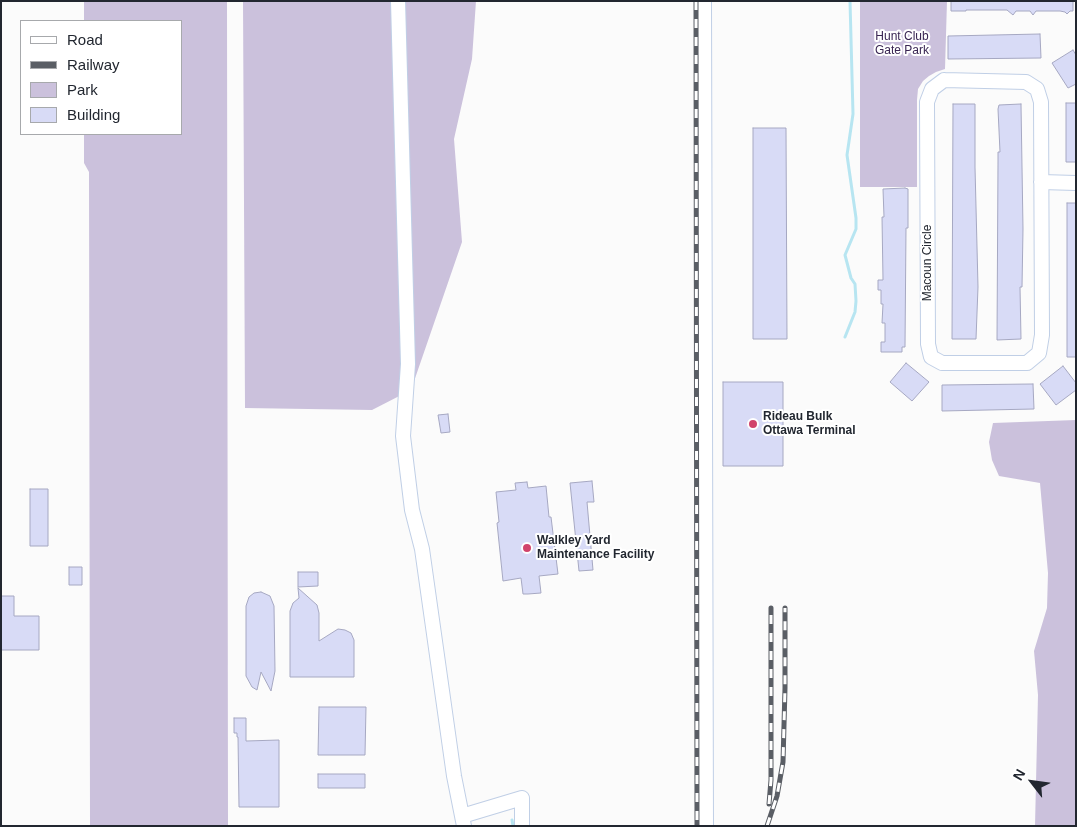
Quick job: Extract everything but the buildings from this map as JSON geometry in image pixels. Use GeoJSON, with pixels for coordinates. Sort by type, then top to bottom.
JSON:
{"type":"FeatureCollection","features":[{"type":"Feature","properties":{"kind":"street"},"geometry":{"type":"LineString","coordinates":[[398,1],[408,364],[403,436],[412,510],[422,549],[454,776],[463,821],[522,798],[522,826]]}},
{"type":"Feature","properties":{"kind":"street"},"geometry":{"type":"LineString","coordinates":[[704,1],[706,826]]}},
{"type":"Feature","properties":{"kind":"street","name":"Macoun Circle"},"geometry":{"type":"LineString","coordinates":[[944,80],[1026,82],[1037,89],[1041,102],[1041,182],[1042,335],[1039,353],[1027,362],[942,363],[931,357],[928,344],[927,102],[932,89],[944,80]]}},
{"type":"Feature","properties":{"kind":"street"},"geometry":{"type":"LineString","coordinates":[[1041,182],[1076,183]]}},
{"type":"Feature","properties":{"kind":"green space"},"geometry":{"type":"Polygon","coordinates":[[[84,1],[227,1],[228,826],[90,826],[89,172],[84,163],[84,135],[182,135],[182,20],[84,20],[84,1]]]}},
{"type":"Feature","properties":{"kind":"green space"},"geometry":{"type":"Polygon","coordinates":[[[243,1],[476,1],[472,59],[454,139],[462,242],[411,390],[372,410],[245,408],[243,1]]]}},
{"type":"Feature","properties":{"kind":"green space","name":"Hunt Club Gate Park"},"geometry":{"type":"Polygon","coordinates":[[[860,1],[947,1],[945,69],[929,76],[918,89],[917,187],[860,187],[860,1]]]}},
{"type":"Feature","properties":{"kind":"green space"},"geometry":{"type":"Polygon","coordinates":[[[1076,420],[1076,826],[1035,826],[1038,695],[1034,651],[1047,608],[1048,573],[1040,483],[999,476],[992,460],[989,442],[993,423],[1076,420]]]}},
{"type":"Feature","properties":{"kind":"waterway"},"geometry":{"type":"LineString","coordinates":[[845,337],[855,312],[856,301],[855,284],[851,278],[845,255],[856,229],[847,155],[853,114],[850,1]]}},
{"type":"Feature","properties":{"kind":"waterway"},"geometry":{"type":"LineString","coordinates":[[512,820],[513,826]]}},
{"type":"Feature","properties":{"kind":"railway"},"geometry":{"type":"LineString","coordinates":[[696,1],[697,826]]}},
{"type":"Feature","properties":{"kind":"railway"},"geometry":{"type":"LineString","coordinates":[[769,804],[771,780],[771,608]]}},
{"type":"Feature","properties":{"kind":"railway"},"geometry":{"type":"LineString","coordinates":[[767,826],[777,796],[783,762],[785,608]]}},
{"type":"Feature","properties":{"kind":"place","name":"Rideau Bulk Ottawa Terminal"},"geometry":{"type":"Point","coordinates":[753,424]}},
{"type":"Feature","properties":{"kind":"place","name":"Walkley Yard Maintenance Facility"},"geometry":{"type":"Point","coordinates":[527,548]}}]}
